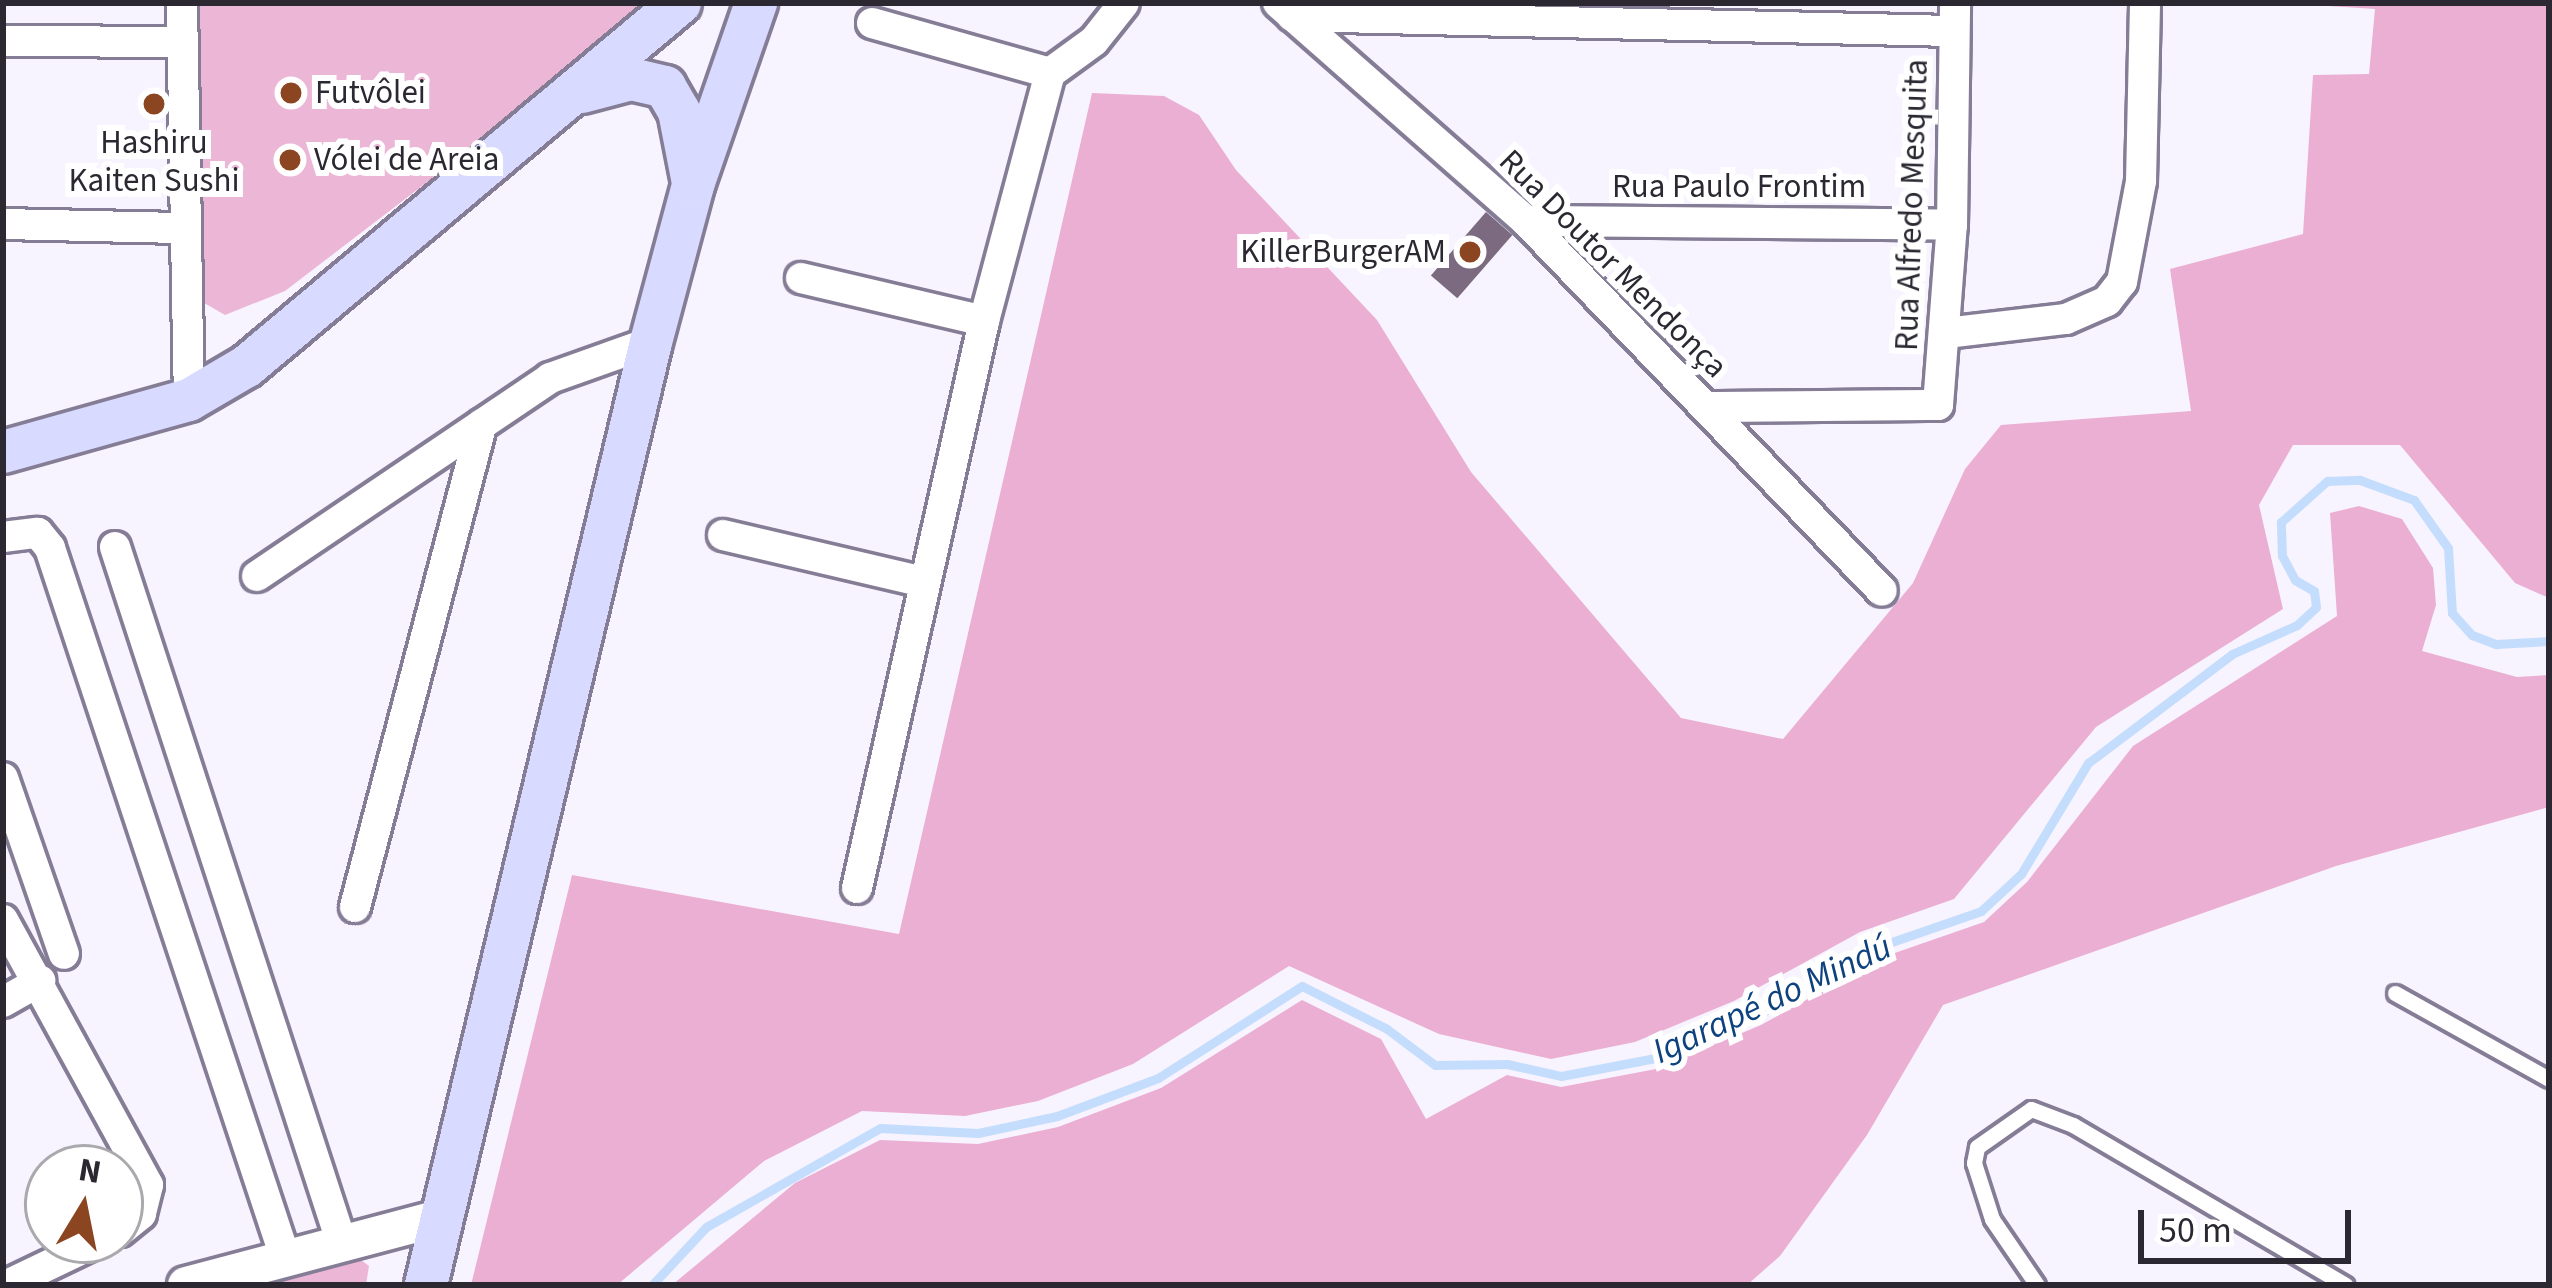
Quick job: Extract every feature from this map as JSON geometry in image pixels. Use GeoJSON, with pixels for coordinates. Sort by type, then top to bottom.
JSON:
{"type":"FeatureCollection","features":[{"type":"Feature","properties":{"kind":"main road"},"geometry":{"type":"LineString","coordinates":[[3,452],[189,400],[247,366],[680,3]]}},
{"type":"Feature","properties":{"kind":"main road"},"geometry":{"type":"LineString","coordinates":[[426,1285],[651,342],[693,185],[756,3]]}},
{"type":"Feature","properties":{"kind":"main road"},"geometry":{"type":"LineString","coordinates":[[564,98],[631,79],[665,87],[680,111],[693,185]]}},
{"type":"Feature","properties":{"kind":"street"},"geometry":{"type":"LineString","coordinates":[[182,3],[189,400]]}},
{"type":"Feature","properties":{"kind":"street"},"geometry":{"type":"LineString","coordinates":[[857,888],[984,321],[1050,73],[1094,41],[1124,3]]}},
{"type":"Feature","properties":{"kind":"street"},"geometry":{"type":"LineString","coordinates":[[1946,333],[2066,319],[2107,301],[2122,282],[2141,181],[2145,3]]}},
{"type":"Feature","properties":{"kind":"street"},"geometry":{"type":"LineString","coordinates":[[1285,9],[1954,17]]}},
{"type":"Feature","properties":{"kind":"street","name":"Rua Doutor Mendonça"},"geometry":{"type":"LineString","coordinates":[[1285,9],[1526,221],[1882,591]]}},
{"type":"Feature","properties":{"kind":"street","name":"Rua Alfredo Mesquita"},"geometry":{"type":"LineString","coordinates":[[1706,407],[1935,408],[1946,333],[1952,225],[1954,17]]}},
{"type":"Feature","properties":{"kind":"street"},"geometry":{"type":"LineString","coordinates":[[872,22],[1050,73]]}},
{"type":"Feature","properties":{"kind":"street"},"geometry":{"type":"LineString","coordinates":[[3,41],[182,42]]}},
{"type":"Feature","properties":{"kind":"street","name":"Rua Paulo Frontim"},"geometry":{"type":"LineString","coordinates":[[1526,221],[1952,225]]}},
{"type":"Feature","properties":{"kind":"street"},"geometry":{"type":"LineString","coordinates":[[3,224],[183,228]]}},
{"type":"Feature","properties":{"kind":"street"},"geometry":{"type":"LineString","coordinates":[[800,278],[984,321]]}},
{"type":"Feature","properties":{"kind":"street"},"geometry":{"type":"LineString","coordinates":[[257,576],[550,378],[651,342]]}},
{"type":"Feature","properties":{"kind":"street"},"geometry":{"type":"LineString","coordinates":[[355,908],[482,424]]}},
{"type":"Feature","properties":{"kind":"street"},"geometry":{"type":"LineString","coordinates":[[3,537],[38,533],[50,548],[284,1254]]}},
{"type":"Feature","properties":{"kind":"street"},"geometry":{"type":"LineString","coordinates":[[723,535],[924,582]]}},
{"type":"Feature","properties":{"kind":"street"},"geometry":{"type":"LineString","coordinates":[[115,547],[340,1238]]}},
{"type":"Feature","properties":{"kind":"street"},"geometry":{"type":"LineString","coordinates":[[3,778],[64,954]]}},
{"type":"Feature","properties":{"kind":"street"},"geometry":{"type":"LineString","coordinates":[[3,920],[126,1144]]}},
{"type":"Feature","properties":{"kind":"street"},"geometry":{"type":"LineString","coordinates":[[3,1002],[40,981]]}},
{"type":"Feature","properties":{"kind":"street"},"geometry":{"type":"LineString","coordinates":[[186,1285],[340,1238],[442,1217]]}},
{"type":"Feature","properties":{"kind":"street"},"geometry":{"type":"LineString","coordinates":[[7,1285],[51,1264]]}},
{"type":"Feature","properties":{"kind":"lane"},"geometry":{"type":"LineString","coordinates":[[2395,993],[2549,1079]]}},
{"type":"Feature","properties":{"kind":"lane"},"geometry":{"type":"LineString","coordinates":[[2037,1285],[1993,1219],[1974,1163],[1977,1147],[2031,1108],[2073,1125],[2346,1285]]}},
{"type":"Feature","properties":{"kind":"shaded area"},"geometry":{"type":"Polygon","coordinates":[[[200,3],[661,3],[285,291],[225,315],[192,296],[200,3]]]}},
{"type":"Feature","properties":{"kind":"shaded area"},"geometry":{"type":"Polygon","coordinates":[[[2282,3],[2549,3],[2549,598],[2515,583],[2400,445],[2293,445],[2259,505],[2283,609],[2096,727],[1954,899],[1860,932],[1734,1001],[1635,1042],[1551,1059],[1439,1034],[1289,966],[1133,1064],[1038,1101],[965,1116],[862,1111],[764,1161],[617,1285],[471,1285],[572,875],[899,934],[1092,93],[1164,96],[1199,115],[1236,170],[1377,320],[1471,472],[1681,718],[1783,739],[1913,583],[1965,469],[2001,425],[2191,411],[2170,269],[2303,234],[2313,75],[2369,74],[2375,9],[2282,3]]]}},
{"type":"Feature","properties":{"kind":"shaded area"},"geometry":{"type":"Polygon","coordinates":[[[2359,506],[2402,519],[2433,568],[2436,605],[2422,651],[2517,677],[2549,675],[2549,807],[2336,866],[1943,1005],[1867,1135],[1780,1256],[1747,1285],[672,1285],[795,1183],[880,1140],[978,1144],[1058,1127],[1161,1088],[1302,1000],[1381,1039],[1426,1119],[1507,1075],[1561,1087],[1656,1069],[1761,1025],[1886,956],[1984,922],[2027,882],[2133,746],[2337,616],[2330,513],[2359,506]]]}},
{"type":"Feature","properties":{"kind":"shaded area"},"geometry":{"type":"Polygon","coordinates":[[[349,1251],[369,1266],[366,1285],[227,1285],[349,1251]]]}},
{"type":"Feature","properties":{"kind":"building","name":"KillerBurgerAM"},"geometry":{"type":"Polygon","coordinates":[[[1486,212],[1512,235],[1457,298],[1431,275],[1486,212]]]}},
{"type":"Feature","properties":{"kind":"waterway","name":"Igarapé do Mindú"},"geometry":{"type":"LineString","coordinates":[[652,1285],[706,1227],[880,1128],[978,1133],[1057,1116],[1158,1078],[1302,986],[1387,1029],[1435,1065],[1507,1064],[1561,1076],[1655,1058],[1758,1015],[1883,945],[1981,911],[2021,874],[2088,763],[2232,654],[2297,625],[2316,607],[2314,591],[2295,580],[2282,556],[2281,522],[2327,481],[2360,480],[2414,500],[2448,548],[2452,613],[2472,635],[2496,644],[2549,641]]}},
{"type":"Feature","properties":{"kind":"place","name":"Futvôlei"},"geometry":{"type":"Point","coordinates":[291,93]}},
{"type":"Feature","properties":{"kind":"place","name":"Hashiru Kaiten Sushi"},"geometry":{"type":"Point","coordinates":[154,104]}},
{"type":"Feature","properties":{"kind":"place","name":"Vólei de Areia"},"geometry":{"type":"Point","coordinates":[290,160]}},
{"type":"Feature","properties":{"kind":"place","name":"KillerBurgerAM"},"geometry":{"type":"Point","coordinates":[1470,252]}}]}
